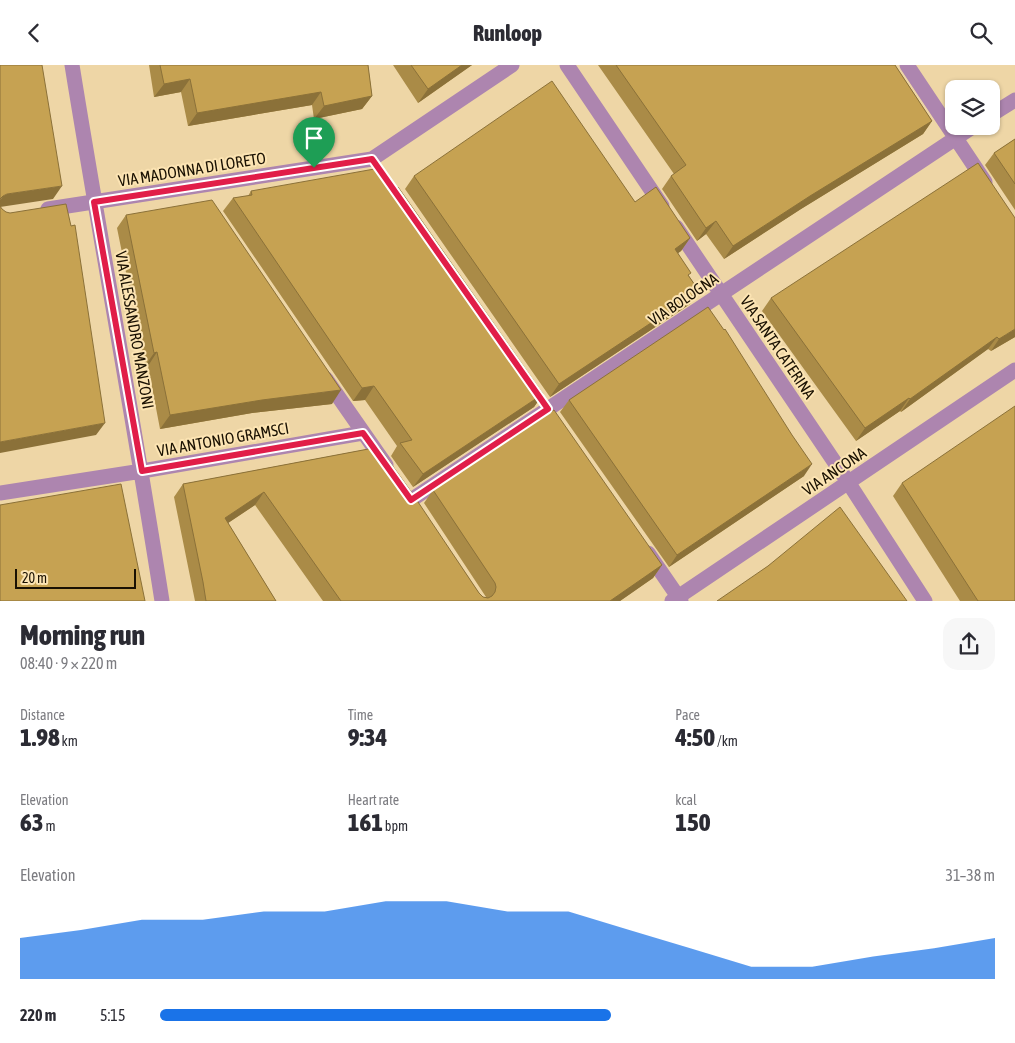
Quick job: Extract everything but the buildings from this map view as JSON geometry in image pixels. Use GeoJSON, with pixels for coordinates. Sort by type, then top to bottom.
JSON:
{"type":"FeatureCollection","features":[{"type":"Feature","properties":{"kind":"street","name":"VIA ALESSANDRO MANZONI"},"geometry":{"type":"LineString","coordinates":[[72,65],[94,202],[142,471],[162,601]]}},
{"type":"Feature","properties":{"kind":"street","name":"VIA MADONNA DI LORETO"},"geometry":{"type":"LineString","coordinates":[[38,210],[375,163],[512,65]]}},
{"type":"Feature","properties":{"kind":"street","name":"VIA SANTA CATERINA"},"geometry":{"type":"LineString","coordinates":[[567,65],[848,482],[925,601]]}},
{"type":"Feature","properties":{"kind":"street"},"geometry":{"type":"LineString","coordinates":[[907,65],[993,195]]}},
{"type":"Feature","properties":{"kind":"street"},"geometry":{"type":"LineString","coordinates":[[1000,109],[1015,100]]}},
{"type":"Feature","properties":{"kind":"street","name":"VIA BOLOGNA"},"geometry":{"type":"LineString","coordinates":[[411,500],[960,135]]}},
{"type":"Feature","properties":{"kind":"street"},"geometry":{"type":"LineString","coordinates":[[196,187],[207,203]]}},
{"type":"Feature","properties":{"kind":"street"},"geometry":{"type":"LineString","coordinates":[[318,367],[422,515]]}},
{"type":"Feature","properties":{"kind":"street","name":"VIA ANCONA"},"geometry":{"type":"LineString","coordinates":[[677,599],[1015,370]]}},
{"type":"Feature","properties":{"kind":"street","name":"VIA ANTONIO GRAMSCI"},"geometry":{"type":"LineString","coordinates":[[0,493],[363,433]]}},
{"type":"Feature","properties":{"kind":"street"},"geometry":{"type":"LineString","coordinates":[[638,539],[677,599]]}},
{"type":"Feature","properties":{"kind":"route"},"geometry":{"type":"LineString","coordinates":[[372,159],[548,409],[411,500],[363,433],[142,471],[94,202],[314,168],[372,159]]}}]}
